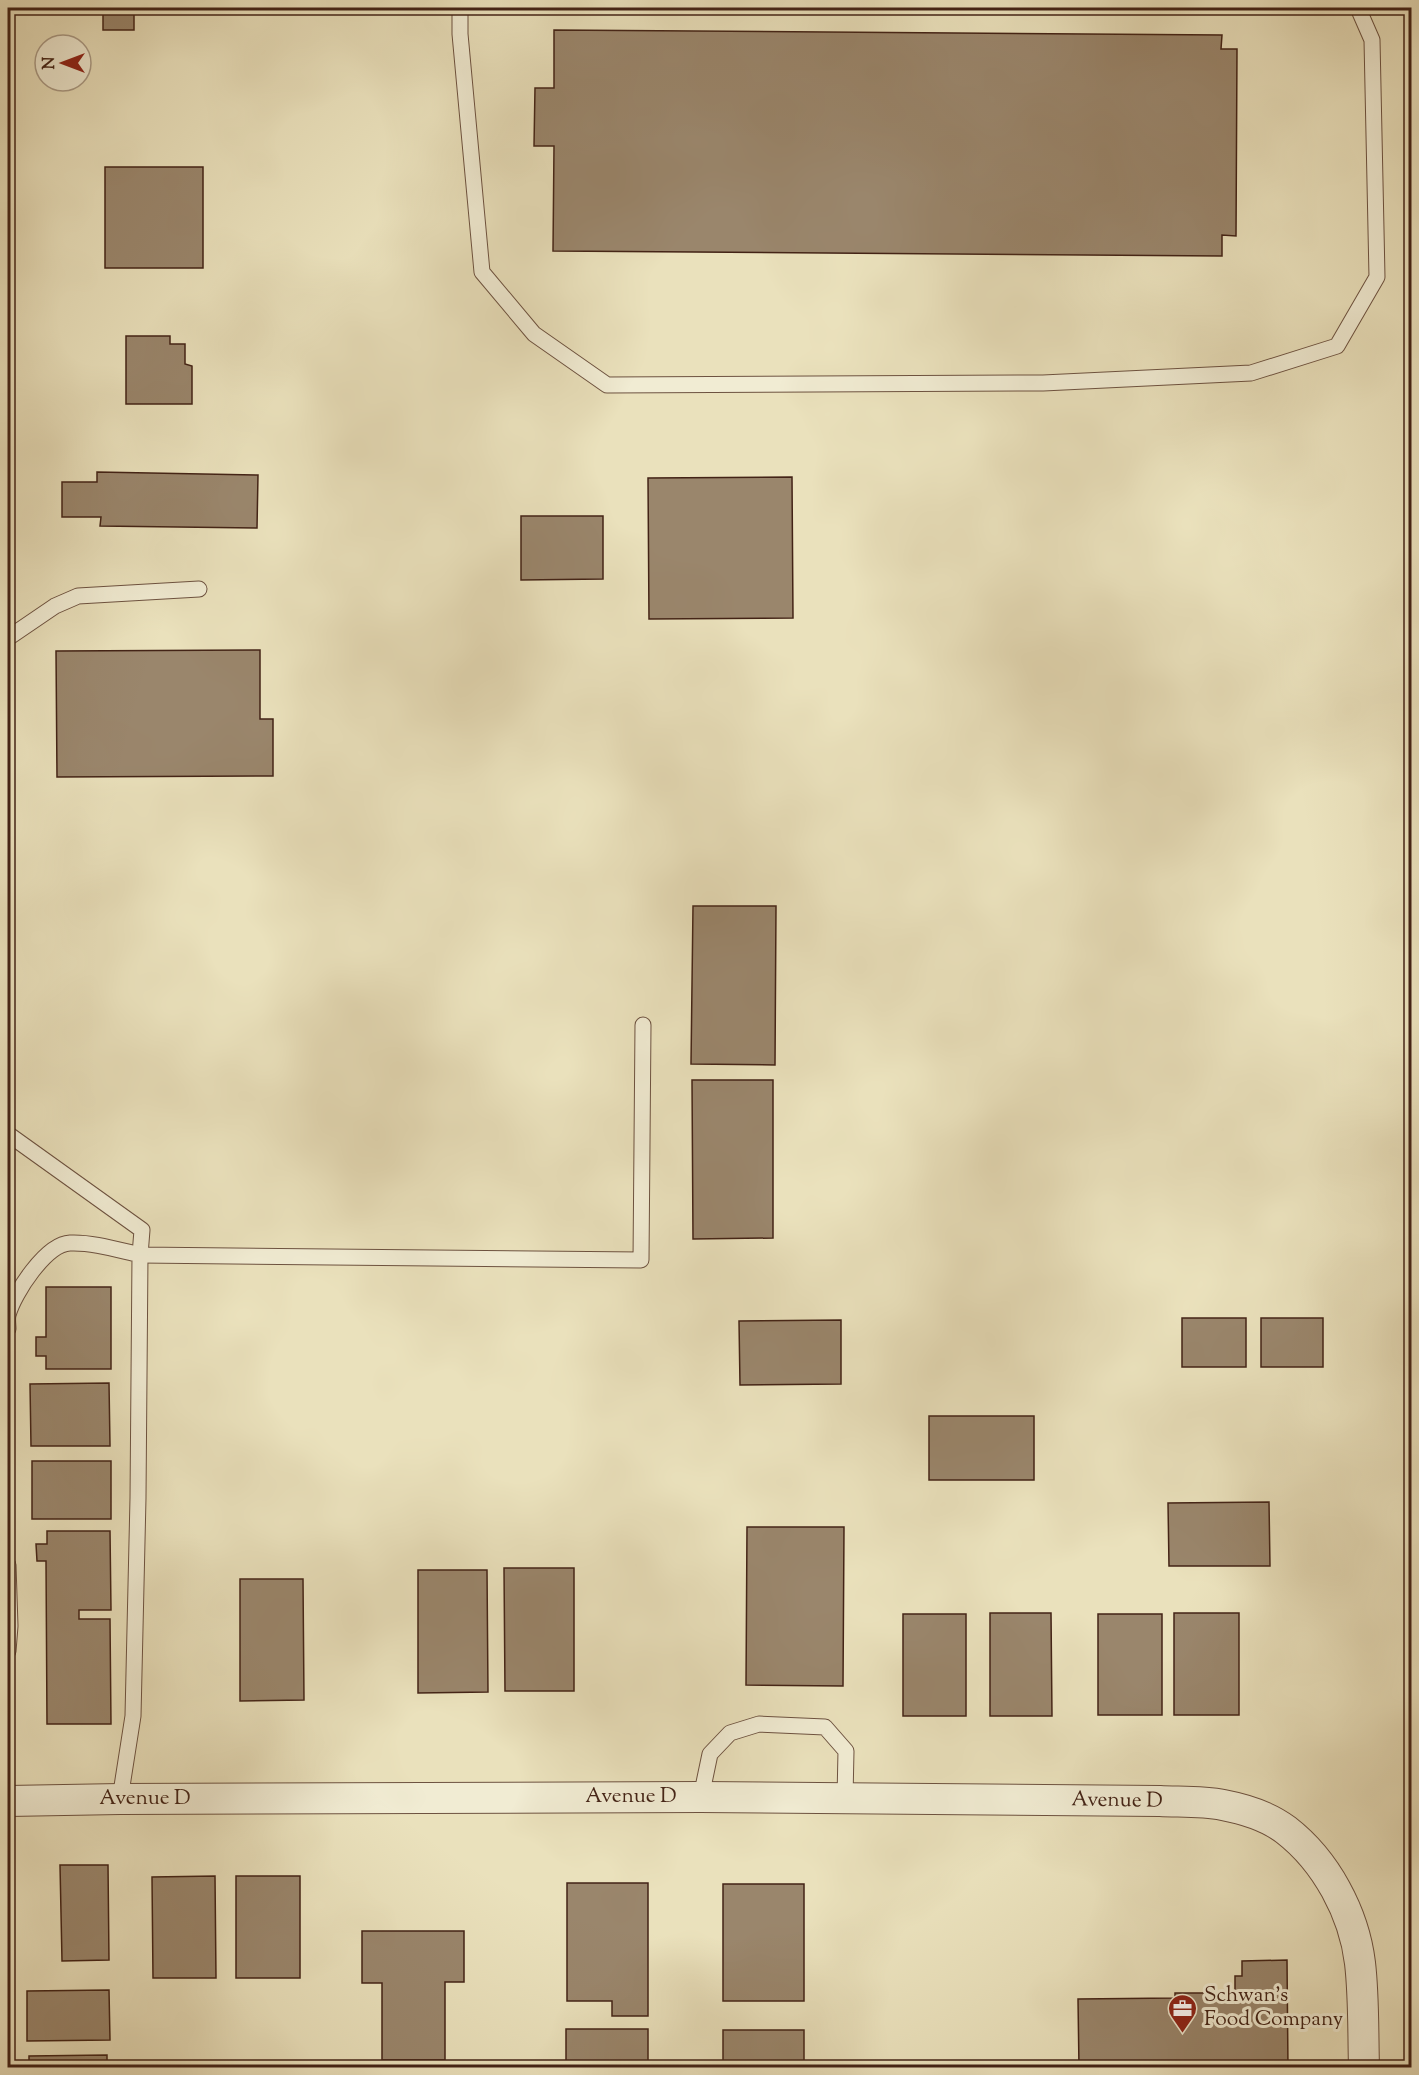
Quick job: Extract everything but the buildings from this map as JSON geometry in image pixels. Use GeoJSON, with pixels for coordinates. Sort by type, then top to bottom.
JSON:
{"type":"FeatureCollection","features":[{"type":"Feature","properties":{"kind":"street","name":"Avenue D"},"geometry":{"type":"LineString","coordinates":[[8,1801],[701,1797],[1160,1801],[1222,1804],[1253,1813],[1285,1829],[1308,1849],[1334,1885],[1351,1923],[1360,1962],[1364,2067]]}},
{"type":"Feature","properties":{"kind":"lane"},"geometry":{"type":"LineString","coordinates":[[460,8],[460,34],[482,272],[534,334],[607,385],[1043,384],[1251,374],[1337,346],[1377,277],[1372,40],[1358,8]]}},
{"type":"Feature","properties":{"kind":"lane"},"geometry":{"type":"LineString","coordinates":[[8,639],[55,606],[78,596],[199,589]]}},
{"type":"Feature","properties":{"kind":"lane"},"geometry":{"type":"LineString","coordinates":[[8,1329],[9,1314],[30,1271],[55,1249],[68,1243],[93,1245],[140,1255],[641,1260],[643,1025]]}},
{"type":"Feature","properties":{"kind":"lane"},"geometry":{"type":"LineString","coordinates":[[8,1134],[142,1230],[133,1716],[120,1799]]}},
{"type":"Feature","properties":{"kind":"lane"},"geometry":{"type":"LineString","coordinates":[[8,1565],[10,1626],[8,1651]]}},
{"type":"Feature","properties":{"kind":"lane"},"geometry":{"type":"LineString","coordinates":[[701,1797],[710,1755],[730,1733],[759,1724],[825,1727],[846,1751],[845,1798]]}},
{"type":"Feature","properties":{"kind":"place","name":"Schwan's Food Company"},"geometry":{"type":"Point","coordinates":[1183,2034]}}]}
